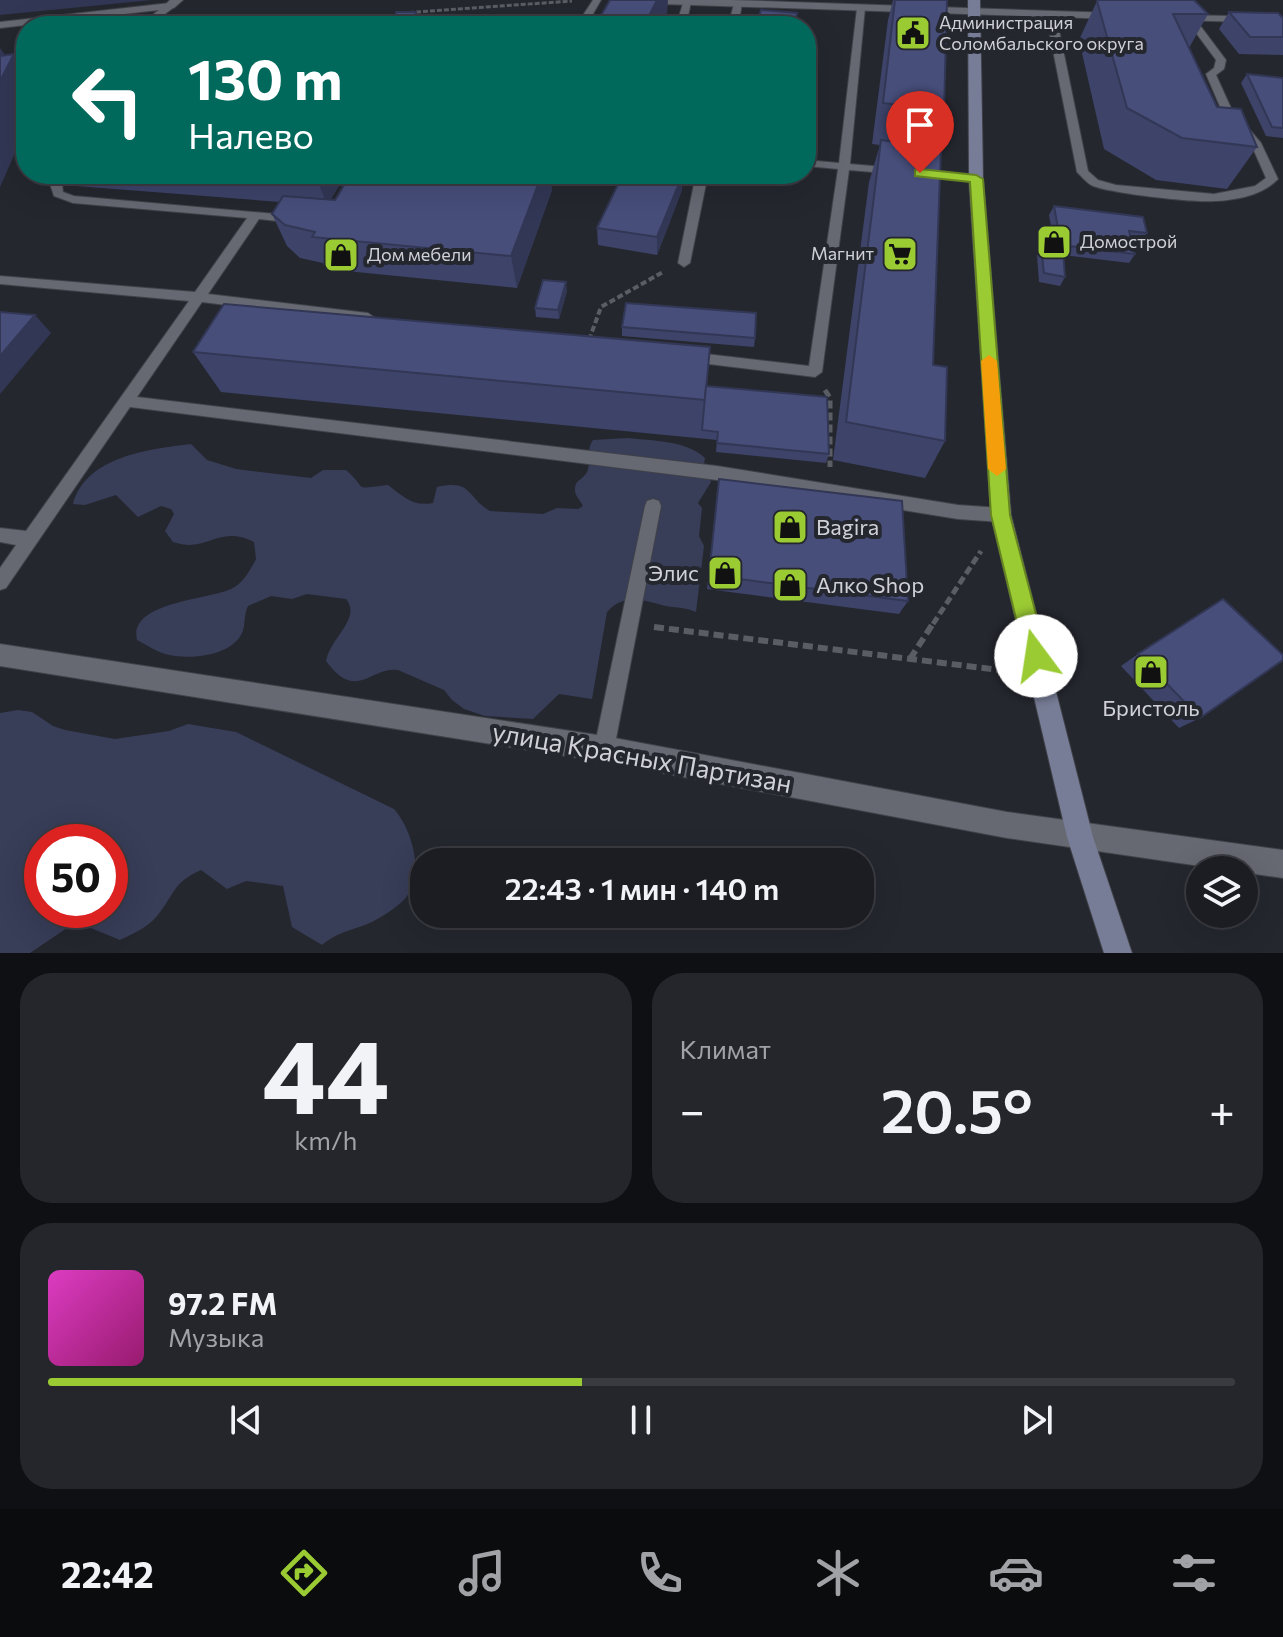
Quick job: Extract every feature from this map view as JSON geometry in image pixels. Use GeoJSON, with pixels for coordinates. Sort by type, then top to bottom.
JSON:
{"type":"FeatureCollection","features":[{"type":"Feature","properties":{"kind":"main road"},"geometry":{"type":"LineString","coordinates":[[975,7],[976,179],[1001,515],[1080,837],[1118,953]]}},
{"type":"Feature","properties":{"kind":"street"},"geometry":{"type":"LineString","coordinates":[[630,0],[847,4],[861,8],[975,7],[1051,15],[1128,17]]}},
{"type":"Feature","properties":{"kind":"street"},"geometry":{"type":"LineString","coordinates":[[1159,17],[1283,20]]}},
{"type":"Feature","properties":{"kind":"street","name":"улица Красных Партизан"},"geometry":{"type":"LineString","coordinates":[[0,655],[604,749],[1080,837],[1283,864]]}},
{"type":"Feature","properties":{"kind":"lane"},"geometry":{"type":"LineString","coordinates":[[684,16],[687,2]]}},
{"type":"Feature","properties":{"kind":"lane"},"geometry":{"type":"LineString","coordinates":[[71,16],[174,3]]}},
{"type":"Feature","properties":{"kind":"lane"},"geometry":{"type":"LineString","coordinates":[[156,16],[174,3]]}},
{"type":"Feature","properties":{"kind":"lane"},"geometry":{"type":"LineString","coordinates":[[735,16],[738,4]]}},
{"type":"Feature","properties":{"kind":"lane"},"geometry":{"type":"LineString","coordinates":[[679,355],[815,372],[844,166],[861,8]]}},
{"type":"Feature","properties":{"kind":"lane"},"geometry":{"type":"LineString","coordinates":[[1051,15],[1083,172],[1094,182],[1115,188],[1214,198],[1259,189],[1272,179],[1256,143],[1226,109],[1211,74],[1219,69],[1221,60],[1190,18]]}},
{"type":"Feature","properties":{"kind":"lane"},"geometry":{"type":"LineString","coordinates":[[816,164],[976,179]]}},
{"type":"Feature","properties":{"kind":"lane"},"geometry":{"type":"LineString","coordinates":[[58,184],[58,194],[73,199],[303,220]]}},
{"type":"Feature","properties":{"kind":"lane"},"geometry":{"type":"LineString","coordinates":[[684,263],[700,184]]}},
{"type":"Feature","properties":{"kind":"lane"},"geometry":{"type":"LineString","coordinates":[[0,582],[256,215]]}},
{"type":"Feature","properties":{"kind":"lane"},"geometry":{"type":"LineString","coordinates":[[0,280],[199,297],[386,320]]}},
{"type":"Feature","properties":{"kind":"lane"},"geometry":{"type":"LineString","coordinates":[[127,401],[717,473],[958,512],[1001,515]]}},
{"type":"Feature","properties":{"kind":"lane"},"geometry":{"type":"LineString","coordinates":[[604,749],[653,506]]}},
{"type":"Feature","properties":{"kind":"lane"},"geometry":{"type":"LineString","coordinates":[[0,535],[30,539]]}},
{"type":"Feature","properties":{"kind":"path"},"geometry":{"type":"LineString","coordinates":[[588,344],[601,307],[657,274],[684,263]]}},
{"type":"Feature","properties":{"kind":"path"},"geometry":{"type":"LineString","coordinates":[[815,372],[830,398],[830,492]]}},
{"type":"Feature","properties":{"kind":"path"},"geometry":{"type":"LineString","coordinates":[[910,659],[981,551]]}},
{"type":"Feature","properties":{"kind":"path"},"geometry":{"type":"LineString","coordinates":[[629,624],[999,670]]}},
{"type":"Feature","properties":{"kind":"shaded area"},"geometry":{"type":"Polygon","coordinates":[[[628,438],[679,445],[705,458],[704,464],[711,482],[698,503],[702,508],[699,536],[704,546],[696,612],[642,600],[628,600],[614,606],[607,612],[592,699],[559,694],[533,719],[485,716],[464,709],[444,690],[398,670],[388,670],[363,680],[346,680],[326,661],[348,621],[350,606],[346,599],[307,594],[292,599],[271,596],[248,606],[241,635],[227,648],[196,656],[174,656],[158,651],[137,640],[138,627],[145,617],[173,604],[237,586],[256,559],[254,542],[231,536],[195,545],[173,542],[165,531],[174,514],[171,509],[161,506],[138,517],[116,495],[85,505],[73,504],[80,488],[105,465],[139,453],[191,444],[207,460],[236,469],[311,478],[323,470],[346,470],[362,487],[388,485],[408,500],[426,504],[433,503],[437,487],[457,485],[490,511],[543,514],[557,508],[578,509],[583,506],[575,488],[587,472],[589,448],[593,440],[628,438]]]}},
{"type":"Feature","properties":{"kind":"shaded area"},"geometry":{"type":"Polygon","coordinates":[[[18,710],[32,712],[65,730],[115,739],[169,731],[188,724],[236,732],[394,809],[406,827],[413,848],[410,848],[410,889],[404,899],[372,922],[335,936],[322,945],[292,927],[283,886],[246,881],[227,889],[201,870],[179,884],[149,924],[120,940],[91,928],[128,928],[128,824],[24,824],[24,928],[67,928],[30,953],[0,953],[0,713],[18,710]]]}},
{"type":"Feature","properties":{"kind":"building"},"geometry":{"type":"Polygon","coordinates":[[[610,0],[657,0],[649,16],[601,16],[610,0]]]}},
{"type":"Feature","properties":{"kind":"building"},"geometry":{"type":"Polygon","coordinates":[[[895,0],[947,0],[944,111],[883,103],[895,0]]]}},
{"type":"Feature","properties":{"kind":"building"},"geometry":{"type":"Polygon","coordinates":[[[1099,0],[1194,0],[1208,14],[1173,14],[1217,107],[1241,109],[1257,147],[1182,138],[1127,108],[1099,0]]]}},
{"type":"Feature","properties":{"kind":"building"},"geometry":{"type":"Polygon","coordinates":[[[761,10],[797,13],[796,16],[759,16],[761,10]]]}},
{"type":"Feature","properties":{"kind":"building"},"geometry":{"type":"Polygon","coordinates":[[[396,12],[416,12],[414,16],[396,16],[396,12]]]}},
{"type":"Feature","properties":{"kind":"building"},"geometry":{"type":"Polygon","coordinates":[[[1229,12],[1278,13],[1283,18],[1283,37],[1250,37],[1229,12]]]}},
{"type":"Feature","properties":{"kind":"building"},"geometry":{"type":"Polygon","coordinates":[[[14,54],[0,81],[0,56],[14,54]]]}},
{"type":"Feature","properties":{"kind":"building"},"geometry":{"type":"Polygon","coordinates":[[[1247,74],[1283,78],[1283,128],[1272,127],[1247,74]]]}},
{"type":"Feature","properties":{"kind":"building"},"geometry":{"type":"Polygon","coordinates":[[[881,140],[941,148],[933,365],[947,367],[945,441],[846,422],[881,140]]]}},
{"type":"Feature","properties":{"kind":"building"},"geometry":{"type":"Polygon","coordinates":[[[345,184],[538,184],[511,256],[312,237],[315,232],[285,225],[272,214],[283,196],[335,200],[345,184]]]}},
{"type":"Feature","properties":{"kind":"building"},"geometry":{"type":"Polygon","coordinates":[[[618,184],[679,184],[657,237],[597,228],[618,184]]]}},
{"type":"Feature","properties":{"kind":"building"},"geometry":{"type":"Polygon","coordinates":[[[1054,206],[1143,217],[1147,233],[1129,231],[1135,254],[1061,245],[1054,206]]]}},
{"type":"Feature","properties":{"kind":"building"},"geometry":{"type":"Polygon","coordinates":[[[1041,246],[1063,250],[1065,277],[1044,273],[1041,246]]]}},
{"type":"Feature","properties":{"kind":"building"},"geometry":{"type":"Polygon","coordinates":[[[543,280],[566,282],[558,310],[535,308],[543,280]]]}},
{"type":"Feature","properties":{"kind":"building"},"geometry":{"type":"Polygon","coordinates":[[[626,303],[756,313],[755,338],[622,327],[626,303]]]}},
{"type":"Feature","properties":{"kind":"building"},"geometry":{"type":"Polygon","coordinates":[[[224,304],[710,347],[705,400],[193,352],[224,304]]]}},
{"type":"Feature","properties":{"kind":"building"},"geometry":{"type":"Polygon","coordinates":[[[0,312],[35,315],[0,356],[0,312]]]}},
{"type":"Feature","properties":{"kind":"building"},"geometry":{"type":"Polygon","coordinates":[[[706,386],[827,397],[829,454],[717,443],[718,432],[702,430],[706,386]]]}},
{"type":"Feature","properties":{"kind":"building"},"geometry":{"type":"Polygon","coordinates":[[[719,479],[902,501],[908,601],[709,575],[719,479]]]}},
{"type":"Feature","properties":{"kind":"building"},"geometry":{"type":"Polygon","coordinates":[[[1223,599],[1283,655],[1283,660],[1200,718],[1138,654],[1223,599]]]}},
{"type":"Feature","properties":{"kind":"slow traffic"},"geometry":{"type":"LineString","coordinates":[[989,361],[997,469]]}},
{"type":"Feature","properties":{"kind":"place","name":"Администрация Соломбальского округа"},"geometry":{"type":"Point","coordinates":[913,33]}},
{"type":"Feature","properties":{"kind":"place","name":"Домострой"},"geometry":{"type":"Point","coordinates":[1054,242]}},
{"type":"Feature","properties":{"kind":"place","name":"Магнит"},"geometry":{"type":"Point","coordinates":[900,254]}},
{"type":"Feature","properties":{"kind":"place","name":"Дом мебели"},"geometry":{"type":"Point","coordinates":[341,255]}},
{"type":"Feature","properties":{"kind":"place","name":"Bagira"},"geometry":{"type":"Point","coordinates":[790,527]}},
{"type":"Feature","properties":{"kind":"place","name":"Элис"},"geometry":{"type":"Point","coordinates":[725,573]}},
{"type":"Feature","properties":{"kind":"place","name":"Алко Shop"},"geometry":{"type":"Point","coordinates":[790,585]}},
{"type":"Feature","properties":{"kind":"place","name":"Бристоль"},"geometry":{"type":"Point","coordinates":[1151,672]}},
{"type":"Feature","properties":{"kind":"route"},"geometry":{"type":"LineString","coordinates":[[920,173],[976,179],[1001,515],[1036,656]]}}]}
